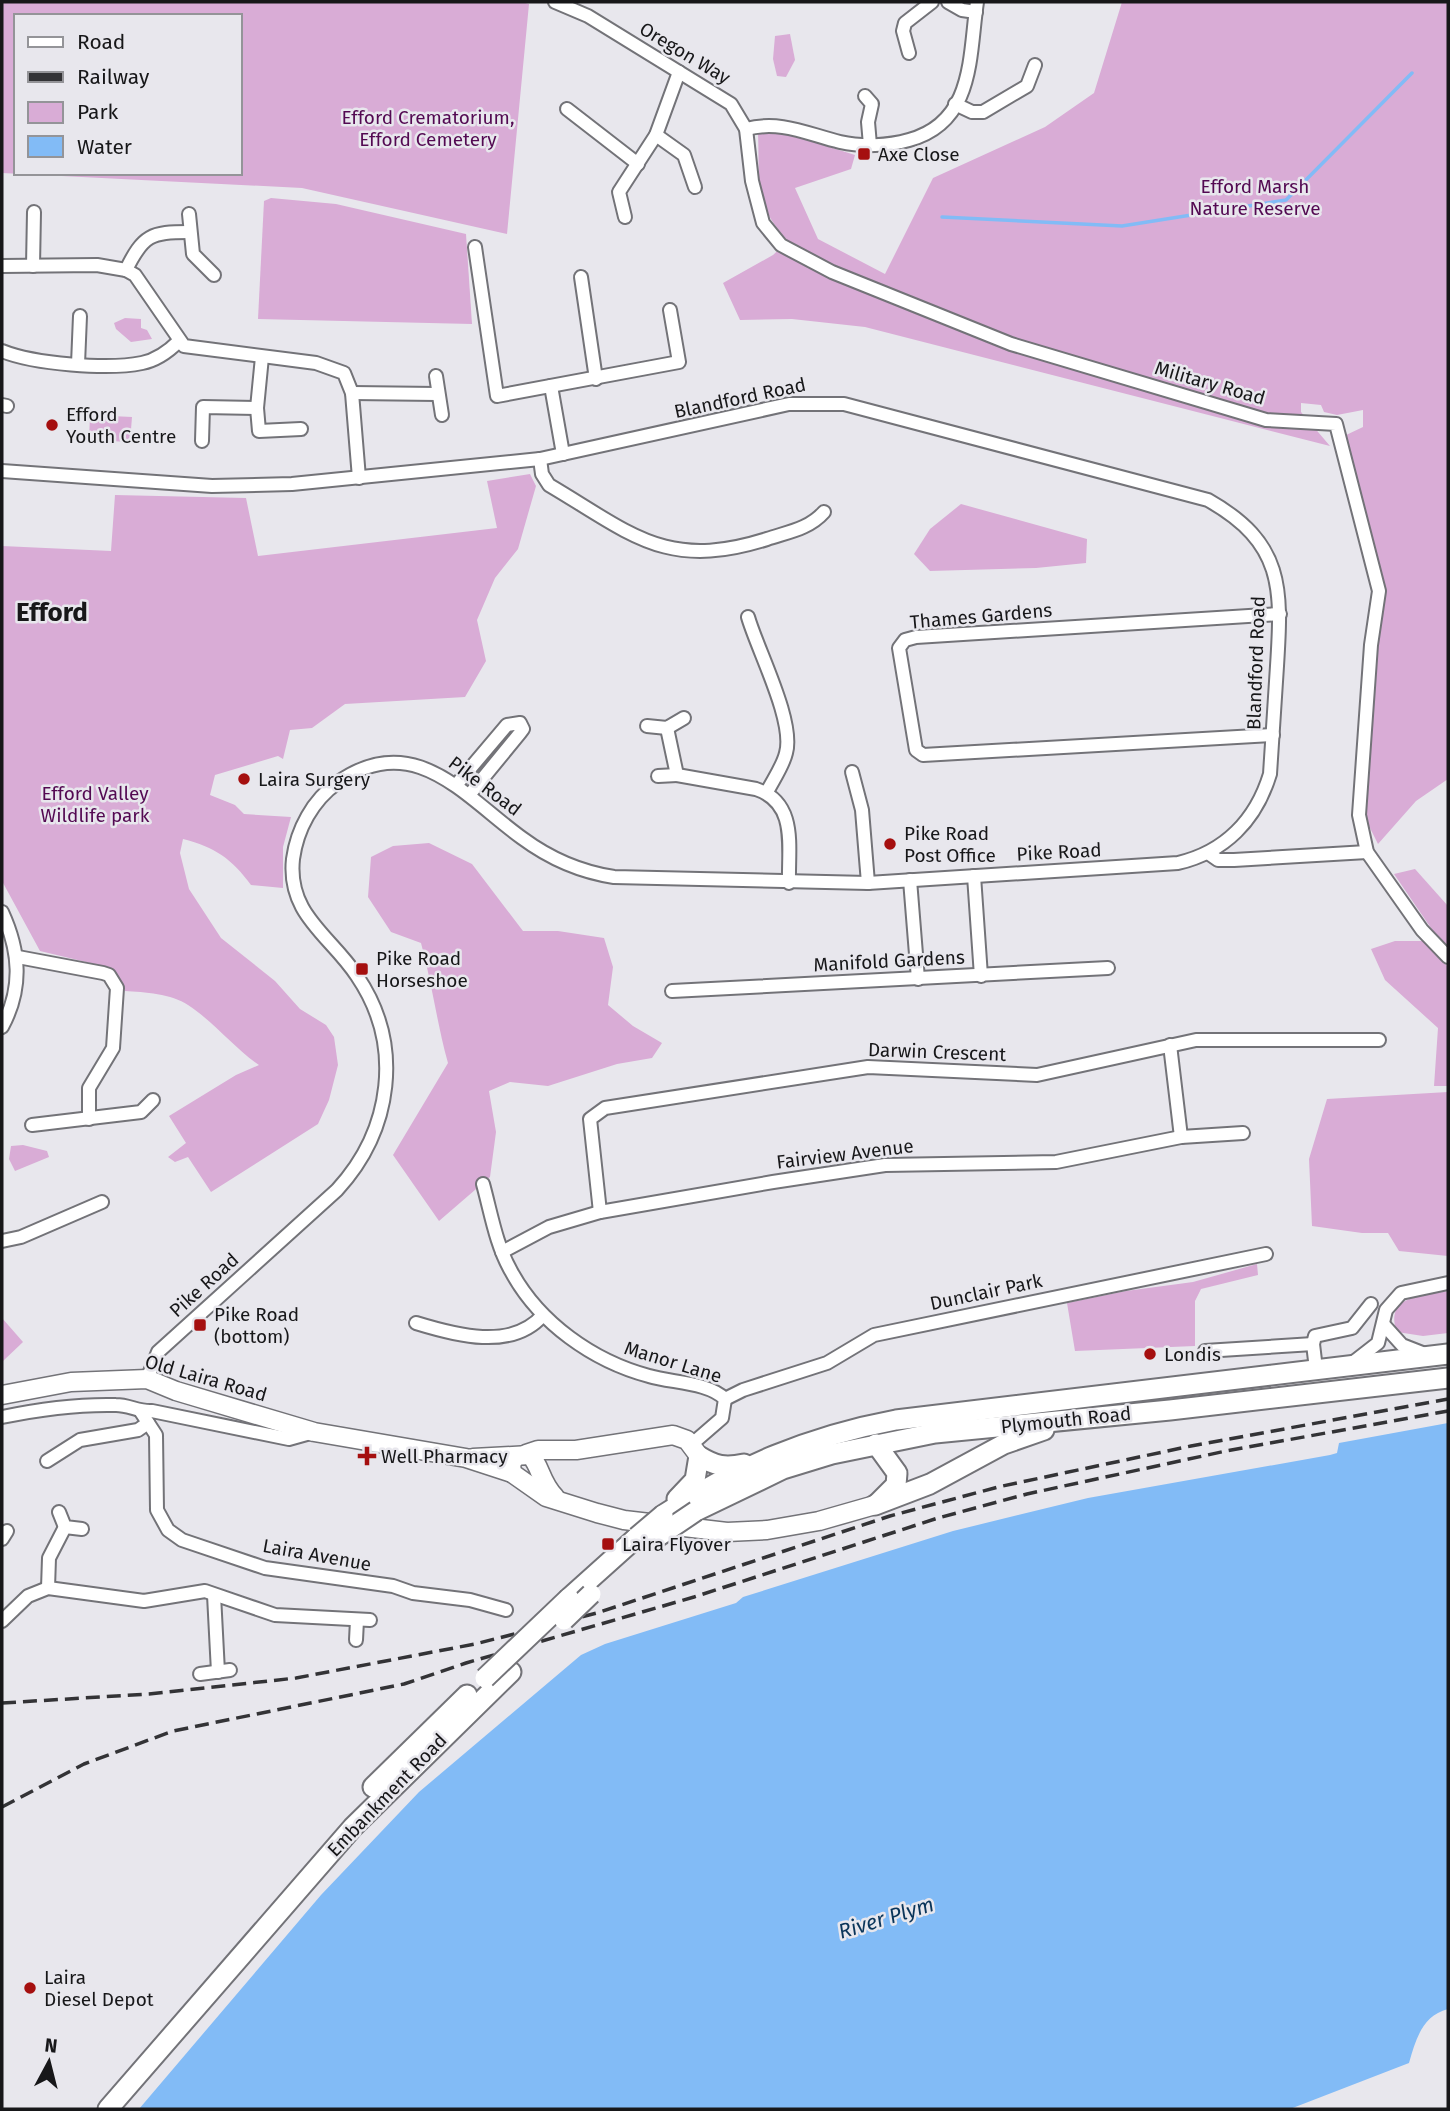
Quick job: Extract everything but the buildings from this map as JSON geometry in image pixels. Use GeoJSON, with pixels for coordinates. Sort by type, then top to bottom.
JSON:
{"type":"FeatureCollection","features":[{"type":"Feature","properties":{"kind":"main road","name":"Plymouth Road"},"geometry":{"type":"LineString","coordinates":[[664,1514],[719,1482],[776,1454],[835,1433],[896,1420],[1351,1364],[1440,1356]]}},
{"type":"Feature","properties":{"kind":"main road","name":"Plymouth Road"},"geometry":{"type":"LineString","coordinates":[[696,1511],[783,1469],[876,1444],[935,1433],[1170,1410],[1448,1378]]}},
{"type":"Feature","properties":{"kind":"main road","name":"Old Laira Road"},"geometry":{"type":"LineString","coordinates":[[2,1395],[71,1382],[146,1379],[176,1391],[314,1432],[525,1467]]}},
{"type":"Feature","properties":{"kind":"main road"},"geometry":{"type":"LineString","coordinates":[[875,1506],[930,1484],[1004,1444],[1037,1431],[1170,1410]]}},
{"type":"Feature","properties":{"kind":"main road","name":"Old Laira Road"},"geometry":{"type":"LineString","coordinates":[[525,1467],[538,1450],[576,1450],[667,1436],[682,1437],[695,1450]]}},
{"type":"Feature","properties":{"kind":"main road"},"geometry":{"type":"LineString","coordinates":[[875,1506],[896,1485],[897,1473],[876,1444]]}},
{"type":"Feature","properties":{"kind":"main road"},"geometry":{"type":"LineString","coordinates":[[695,1450],[711,1464],[727,1467],[776,1454]]}},
{"type":"Feature","properties":{"kind":"main road"},"geometry":{"type":"LineString","coordinates":[[664,1514],[695,1480],[695,1450]]}},
{"type":"Feature","properties":{"kind":"main road","name":"Old Laira Road"},"geometry":{"type":"LineString","coordinates":[[525,1467],[535,1491],[559,1502],[624,1520],[727,1532],[792,1526],[875,1506]]}},
{"type":"Feature","properties":{"kind":"main road","name":"Embankment Road"},"geometry":{"type":"LineString","coordinates":[[92,2109],[344,1818],[400,1759],[569,1598],[646,1537],[696,1511]]}},
{"type":"Feature","properties":{"kind":"main road","name":"Embankment Road"},"geometry":{"type":"LineString","coordinates":[[108,2109],[353,1827],[591,1594],[646,1537],[664,1514]]}},
{"type":"Feature","properties":{"kind":"street","name":"Oregon Way"},"geometry":{"type":"LineString","coordinates":[[555,2],[575,6],[732,104],[746,129]]}},
{"type":"Feature","properties":{"kind":"street"},"geometry":{"type":"LineString","coordinates":[[909,53],[903,31],[905,23],[932,2]]}},
{"type":"Feature","properties":{"kind":"street"},"geometry":{"type":"LineString","coordinates":[[746,129],[768,124],[787,126],[841,143],[870,145],[898,143],[935,130],[955,104],[965,84],[971,60],[977,7],[962,10],[948,2]]}},
{"type":"Feature","properties":{"kind":"street"},"geometry":{"type":"LineString","coordinates":[[955,104],[972,112],[983,112],[1027,86],[1035,65]]}},
{"type":"Feature","properties":{"kind":"street"},"geometry":{"type":"LineString","coordinates":[[625,217],[620,192],[656,135],[678,72]]}},
{"type":"Feature","properties":{"kind":"street"},"geometry":{"type":"LineString","coordinates":[[865,96],[872,104],[868,122],[870,145]]}},
{"type":"Feature","properties":{"kind":"street"},"geometry":{"type":"LineString","coordinates":[[567,109],[638,163]]}},
{"type":"Feature","properties":{"kind":"street","name":"Military Road"},"geometry":{"type":"LineString","coordinates":[[746,129],[752,181],[763,223],[781,245],[831,272],[1011,344],[1085,367],[1266,419],[1336,424],[1379,591],[1371,645],[1359,816],[1367,852],[1422,930],[1448,957]]}},
{"type":"Feature","properties":{"kind":"street"},"geometry":{"type":"LineString","coordinates":[[656,135],[684,155],[695,187]]}},
{"type":"Feature","properties":{"kind":"street"},"geometry":{"type":"LineString","coordinates":[[33,266],[34,212]]}},
{"type":"Feature","properties":{"kind":"street"},"geometry":{"type":"LineString","coordinates":[[188,214],[193,254],[214,275]]}},
{"type":"Feature","properties":{"kind":"street"},"geometry":{"type":"LineString","coordinates":[[127,270],[146,238],[160,232],[189,232]]}},
{"type":"Feature","properties":{"kind":"street"},"geometry":{"type":"LineString","coordinates":[[475,247],[497,396],[679,362],[670,310]]}},
{"type":"Feature","properties":{"kind":"street"},"geometry":{"type":"LineString","coordinates":[[2,266],[97,265],[127,270],[135,275],[179,341],[193,349],[332,366],[344,373],[352,393],[359,478]]}},
{"type":"Feature","properties":{"kind":"street"},"geometry":{"type":"LineString","coordinates":[[581,277],[596,379]]}},
{"type":"Feature","properties":{"kind":"street"},"geometry":{"type":"LineString","coordinates":[[78,364],[80,316]]}},
{"type":"Feature","properties":{"kind":"street"},"geometry":{"type":"LineString","coordinates":[[2,351],[29,359],[78,364],[143,363],[165,354],[179,341]]}},
{"type":"Feature","properties":{"kind":"street"},"geometry":{"type":"LineString","coordinates":[[262,357],[257,408],[259,430],[301,429]]}},
{"type":"Feature","properties":{"kind":"street"},"geometry":{"type":"LineString","coordinates":[[436,376],[442,415]]}},
{"type":"Feature","properties":{"kind":"street"},"geometry":{"type":"LineString","coordinates":[[551,386],[563,454]]}},
{"type":"Feature","properties":{"kind":"street"},"geometry":{"type":"LineString","coordinates":[[352,393],[437,394]]}},
{"type":"Feature","properties":{"kind":"street","name":"Blandford Road"},"geometry":{"type":"LineString","coordinates":[[2,471],[212,486],[359,478],[540,459],[813,401],[844,404],[1208,500],[1240,522],[1267,553],[1280,592],[1270,774],[1264,796],[1250,818]]}},
{"type":"Feature","properties":{"kind":"street"},"geometry":{"type":"LineString","coordinates":[[202,441],[203,407],[257,408]]}},
{"type":"Feature","properties":{"kind":"street"},"geometry":{"type":"LineString","coordinates":[[540,459],[542,474],[549,485],[646,542],[673,550],[717,552],[738,548],[813,524],[824,512]]}},
{"type":"Feature","properties":{"kind":"street","name":"Thames Gardens"},"geometry":{"type":"LineString","coordinates":[[1273,735],[923,755],[916,750],[899,648],[905,640],[916,638],[1280,614]]}},
{"type":"Feature","properties":{"kind":"street"},"geometry":{"type":"LineString","coordinates":[[748,617],[756,644],[769,664],[787,738],[787,752],[767,792]]}},
{"type":"Feature","properties":{"kind":"street"},"geometry":{"type":"LineString","coordinates":[[647,726],[667,728],[684,718]]}},
{"type":"Feature","properties":{"kind":"street"},"geometry":{"type":"LineString","coordinates":[[457,784],[507,725],[520,723],[523,729],[470,794]]}},
{"type":"Feature","properties":{"kind":"street"},"geometry":{"type":"LineString","coordinates":[[667,728],[677,775]]}},
{"type":"Feature","properties":{"kind":"street","name":"Pike Road"},"geometry":{"type":"LineString","coordinates":[[146,1379],[158,1352],[355,1171],[376,1131],[387,1083],[383,1033],[373,1002],[357,976],[309,923],[299,901],[293,860],[304,821],[316,802],[329,789],[354,774],[372,767],[393,764],[427,767],[457,784],[529,843],[561,861],[594,874],[656,880],[868,883],[1154,867],[1195,859],[1208,853],[1230,839],[1250,818]]}},
{"type":"Feature","properties":{"kind":"street"},"geometry":{"type":"LineString","coordinates":[[852,772],[862,810],[868,883]]}},
{"type":"Feature","properties":{"kind":"street"},"geometry":{"type":"LineString","coordinates":[[658,776],[677,775],[767,792],[785,810],[788,820],[789,883]]}},
{"type":"Feature","properties":{"kind":"street","name":"Pike Road"},"geometry":{"type":"LineString","coordinates":[[1208,853],[1218,860],[1234,860],[1367,852]]}},
{"type":"Feature","properties":{"kind":"street"},"geometry":{"type":"LineString","coordinates":[[974,876],[981,976]]}},
{"type":"Feature","properties":{"kind":"street"},"geometry":{"type":"LineString","coordinates":[[910,880],[918,979]]}},
{"type":"Feature","properties":{"kind":"street"},"geometry":{"type":"LineString","coordinates":[[2,912],[18,957],[15,996],[2,1027]]}},
{"type":"Feature","properties":{"kind":"street"},"geometry":{"type":"LineString","coordinates":[[18,957],[103,973],[109,975],[117,988],[113,1048],[89,1088],[89,1119]]}},
{"type":"Feature","properties":{"kind":"street","name":"Manifold Gardens"},"geometry":{"type":"LineString","coordinates":[[672,990],[1108,968]]}},
{"type":"Feature","properties":{"kind":"street","name":"Darwin Crescent"},"geometry":{"type":"LineString","coordinates":[[600,1212],[590,1119],[605,1108],[877,1066],[1037,1075],[1170,1045],[1233,1038],[1379,1040]]}},
{"type":"Feature","properties":{"kind":"street"},"geometry":{"type":"LineString","coordinates":[[1170,1045],[1181,1137]]}},
{"type":"Feature","properties":{"kind":"street"},"geometry":{"type":"LineString","coordinates":[[32,1125],[141,1112],[153,1100]]}},
{"type":"Feature","properties":{"kind":"street","name":"Fairview Avenue"},"geometry":{"type":"LineString","coordinates":[[502,1252],[549,1227],[600,1212],[885,1166],[1056,1162],[1181,1137],[1243,1133]]}},
{"type":"Feature","properties":{"kind":"street","name":"Manor Lane"},"geometry":{"type":"LineString","coordinates":[[483,1184],[502,1252],[523,1290],[543,1315],[592,1354],[620,1367],[706,1388],[725,1399],[722,1418],[695,1450]]}},
{"type":"Feature","properties":{"kind":"street"},"geometry":{"type":"LineString","coordinates":[[2,1241],[21,1237],[102,1202]]}},
{"type":"Feature","properties":{"kind":"street","name":"Dunclair Park"},"geometry":{"type":"LineString","coordinates":[[725,1399],[743,1390],[827,1363],[874,1335],[1266,1254]]}},
{"type":"Feature","properties":{"kind":"street"},"geometry":{"type":"LineString","coordinates":[[1351,1364],[1378,1343],[1386,1310],[1401,1293],[1448,1283]]}},
{"type":"Feature","properties":{"kind":"street"},"geometry":{"type":"LineString","coordinates":[[1316,1369],[1312,1344],[1315,1336],[1352,1328],[1371,1304]]}},
{"type":"Feature","properties":{"kind":"street"},"geometry":{"type":"LineString","coordinates":[[416,1323],[467,1337],[485,1337],[522,1330],[535,1324],[543,1315]]}},
{"type":"Feature","properties":{"kind":"street"},"geometry":{"type":"LineString","coordinates":[[1384,1325],[1402,1345],[1440,1356]]}},
{"type":"Feature","properties":{"kind":"street"},"geometry":{"type":"LineString","coordinates":[[1205,1351],[1312,1344]]}},
{"type":"Feature","properties":{"kind":"street","name":"Old Laira Road"},"geometry":{"type":"LineString","coordinates":[[2,1417],[52,1406],[125,1405],[144,1417],[152,1411],[289,1438],[314,1432]]}},
{"type":"Feature","properties":{"kind":"street"},"geometry":{"type":"LineString","coordinates":[[47,1461],[80,1440],[138,1430],[144,1417]]}},
{"type":"Feature","properties":{"kind":"street","name":"Laira Avenue"},"geometry":{"type":"LineString","coordinates":[[144,1417],[156,1435],[157,1510],[168,1530],[182,1540],[265,1568],[393,1586],[413,1593],[470,1600],[506,1610]]}},
{"type":"Feature","properties":{"kind":"street"},"geometry":{"type":"LineString","coordinates":[[48,1588],[50,1558],[65,1527],[59,1512]]}},
{"type":"Feature","properties":{"kind":"street"},"geometry":{"type":"LineString","coordinates":[[65,1527],[82,1529]]}},
{"type":"Feature","properties":{"kind":"street"},"geometry":{"type":"LineString","coordinates":[[2,1622],[28,1596],[48,1588],[144,1601],[205,1591],[248,1608],[283,1616],[370,1620]]}},
{"type":"Feature","properties":{"kind":"street"},"geometry":{"type":"LineString","coordinates":[[200,1674],[224,1671],[214,1595]]}},
{"type":"Feature","properties":{"kind":"street"},"geometry":{"type":"LineString","coordinates":[[356,1620],[356,1640]]}},
{"type":"Feature","properties":{"kind":"green space","name":"Efford Crematorium, Efford Cemetery"},"geometry":{"type":"Polygon","coordinates":[[[2,2],[529,4],[507,234],[302,188],[42,175],[242,175],[242,14],[14,14],[14,174],[2,173],[2,2]]]}},
{"type":"Feature","properties":{"kind":"green space","name":"Efford Marsh Nature Reserve"},"geometry":{"type":"Polygon","coordinates":[[[1122,2],[1448,2],[1448,779],[1416,801],[1378,844],[1363,814],[1374,649],[1382,591],[1344,436],[1363,427],[1363,410],[1337,415],[1324,412],[1321,405],[1301,403],[1301,412],[1330,446],[865,327],[792,319],[740,320],[723,283],[773,255],[788,241],[777,228],[764,203],[759,179],[758,133],[785,133],[855,155],[851,169],[795,188],[818,239],[885,274],[933,178],[1045,127],[1094,93],[1122,2]]]}},
{"type":"Feature","properties":{"kind":"green space"},"geometry":{"type":"Polygon","coordinates":[[[790,34],[795,60],[786,77],[777,76],[773,59],[775,36],[790,34]]]}},
{"type":"Feature","properties":{"kind":"green space"},"geometry":{"type":"Polygon","coordinates":[[[271,198],[336,204],[466,234],[472,324],[258,319],[264,201],[271,198]]]}},
{"type":"Feature","properties":{"kind":"green space"},"geometry":{"type":"Polygon","coordinates":[[[125,318],[141,319],[141,328],[147,330],[152,339],[131,342],[116,329],[114,323],[125,318]]]}},
{"type":"Feature","properties":{"kind":"green space"},"geometry":{"type":"Polygon","coordinates":[[[90,415],[132,417],[130,442],[89,440],[90,415]]]}},
{"type":"Feature","properties":{"kind":"green space","name":"Efford Valley Wildlife park"},"geometry":{"type":"Polygon","coordinates":[[[530,474],[536,486],[518,549],[495,578],[477,620],[486,661],[465,697],[345,704],[312,728],[290,730],[283,759],[278,756],[215,775],[210,795],[235,805],[244,814],[291,817],[283,847],[283,888],[251,885],[222,855],[183,839],[180,853],[189,889],[221,938],[275,981],[300,1009],[326,1025],[334,1037],[338,1065],[329,1100],[318,1124],[211,1192],[188,1157],[175,1162],[168,1157],[186,1143],[169,1116],[236,1075],[259,1065],[207,1019],[181,1001],[158,994],[125,991],[118,976],[107,967],[40,951],[2,881],[2,546],[111,551],[115,495],[246,498],[258,556],[497,528],[487,481],[530,474]]]}},
{"type":"Feature","properties":{"kind":"green space"},"geometry":{"type":"Polygon","coordinates":[[[961,504],[1087,539],[1086,563],[1036,568],[930,571],[914,554],[930,529],[961,504]]]}},
{"type":"Feature","properties":{"kind":"green space"},"geometry":{"type":"Polygon","coordinates":[[[429,843],[472,864],[523,931],[558,931],[604,938],[613,967],[608,1005],[633,1026],[662,1043],[652,1058],[617,1064],[548,1086],[510,1082],[489,1091],[496,1132],[490,1177],[439,1221],[393,1155],[448,1063],[421,943],[391,932],[368,897],[371,857],[393,846],[429,843]]]}},
{"type":"Feature","properties":{"kind":"green space"},"geometry":{"type":"Polygon","coordinates":[[[1415,869],[1448,906],[1448,948],[1394,874],[1415,869]]]}},
{"type":"Feature","properties":{"kind":"green space"},"geometry":{"type":"Polygon","coordinates":[[[1395,941],[1426,941],[1448,967],[1448,1086],[1434,1086],[1438,1028],[1385,980],[1371,949],[1395,941]]]}},
{"type":"Feature","properties":{"kind":"green space"},"geometry":{"type":"Polygon","coordinates":[[[1448,1092],[1448,1256],[1399,1251],[1388,1233],[1362,1233],[1312,1226],[1309,1159],[1327,1099],[1448,1092]]]}},
{"type":"Feature","properties":{"kind":"green space"},"geometry":{"type":"Polygon","coordinates":[[[23,1145],[47,1151],[49,1157],[15,1171],[9,1159],[11,1146],[23,1145]]]}},
{"type":"Feature","properties":{"kind":"green space"},"geometry":{"type":"Polygon","coordinates":[[[1257,1264],[1258,1275],[1201,1289],[1195,1301],[1195,1346],[1075,1351],[1067,1303],[1126,1291],[1193,1282],[1257,1264]]]}},
{"type":"Feature","properties":{"kind":"green space"},"geometry":{"type":"Polygon","coordinates":[[[1448,1291],[1448,1333],[1423,1336],[1397,1332],[1394,1320],[1401,1304],[1417,1296],[1448,1291]]]}},
{"type":"Feature","properties":{"kind":"green space"},"geometry":{"type":"Polygon","coordinates":[[[2,1318],[23,1342],[2,1362],[2,1318]]]}},
{"type":"Feature","properties":{"kind":"water","name":"River Plym"},"geometry":{"type":"Polygon","coordinates":[[[1448,1423],[1448,2009],[1439,2012],[1426,2023],[1409,2063],[1290,2109],[139,2109],[321,1895],[419,1792],[581,1655],[605,1644],[736,1603],[743,1597],[953,1531],[1088,1498],[1330,1455],[1337,1453],[1339,1443],[1448,1423]]]}},
{"type":"Feature","properties":{"kind":"waterway"},"geometry":{"type":"LineString","coordinates":[[942,217],[1122,226],[1286,200],[1412,73]]}},
{"type":"Feature","properties":{"kind":"railway"},"geometry":{"type":"LineString","coordinates":[[2,1703],[149,1694],[296,1678],[475,1644],[597,1613],[890,1516],[998,1487],[1191,1446],[1448,1399]]}},
{"type":"Feature","properties":{"kind":"railway"},"geometry":{"type":"LineString","coordinates":[[2,1807],[84,1764],[173,1731],[404,1684],[466,1663],[694,1597],[938,1518],[1027,1494],[1226,1451],[1448,1411]]}},
{"type":"Feature","properties":{"kind":"place","name":"Axe Close"},"geometry":{"type":"Point","coordinates":[864,154]}},
{"type":"Feature","properties":{"kind":"place","name":"Efford Youth Centre"},"geometry":{"type":"Point","coordinates":[52,425]}},
{"type":"Feature","properties":{"kind":"place","name":"Laira Surgery"},"geometry":{"type":"Point","coordinates":[244,779]}},
{"type":"Feature","properties":{"kind":"place","name":"Pike Road Post Office"},"geometry":{"type":"Point","coordinates":[890,844]}},
{"type":"Feature","properties":{"kind":"place","name":"Pike Road Horseshoe"},"geometry":{"type":"Point","coordinates":[362,969]}},
{"type":"Feature","properties":{"kind":"place","name":"Pike Road (bottom)"},"geometry":{"type":"Point","coordinates":[200,1325]}},
{"type":"Feature","properties":{"kind":"place","name":"Londis"},"geometry":{"type":"Point","coordinates":[1150,1354]}},
{"type":"Feature","properties":{"kind":"place","name":"Well Pharmacy"},"geometry":{"type":"Point","coordinates":[367,1456]}},
{"type":"Feature","properties":{"kind":"place","name":"Laira Flyover"},"geometry":{"type":"Point","coordinates":[608,1544]}},
{"type":"Feature","properties":{"kind":"place","name":"Laira Diesel Depot"},"geometry":{"type":"Point","coordinates":[30,1988]}},
{"type":"Feature","properties":{"kind":"district","name":"Efford"},"geometry":{"type":"Point","coordinates":[52,612]}}]}
